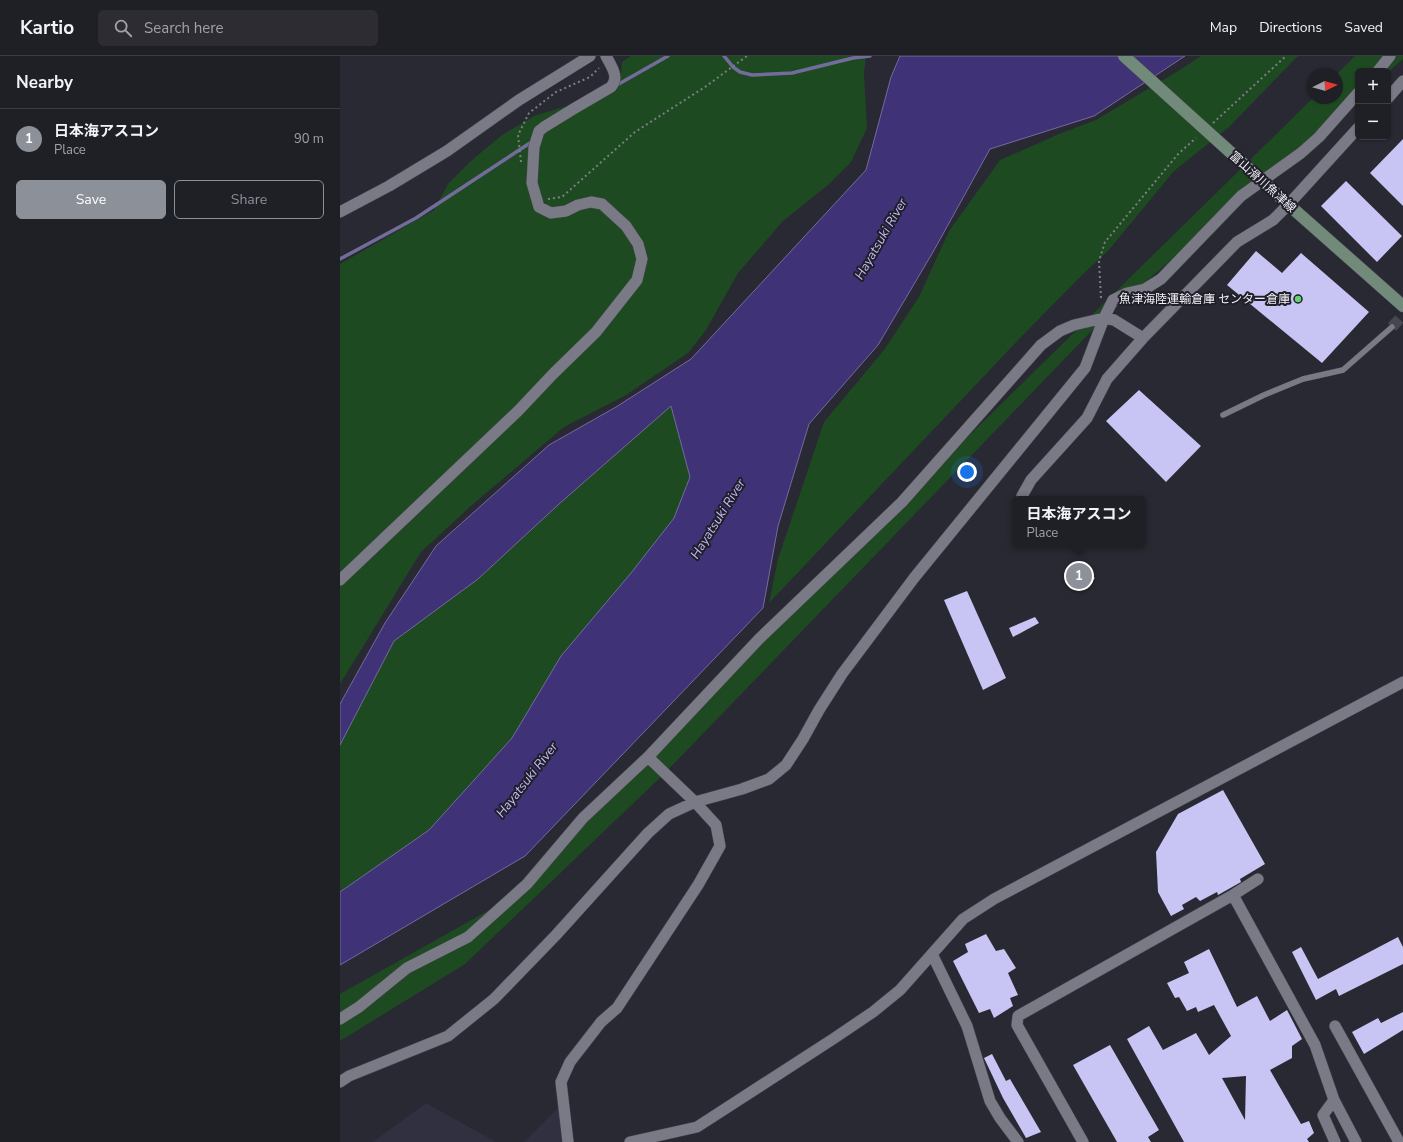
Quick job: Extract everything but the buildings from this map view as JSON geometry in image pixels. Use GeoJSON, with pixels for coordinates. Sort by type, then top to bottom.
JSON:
{"type":"FeatureCollection","features":[{"type":"Feature","properties":{"kind":"main road","name":"富山滑川魚津線"},"geometry":{"type":"LineString","coordinates":[[1124,56],[1285,202],[1403,306]]}},
{"type":"Feature","properties":{"kind":"street"},"geometry":{"type":"LineString","coordinates":[[340,212],[389,186],[447,151],[519,100],[590,56]]}},
{"type":"Feature","properties":{"kind":"street"},"geometry":{"type":"LineString","coordinates":[[340,580],[518,411],[596,332],[637,280],[642,259],[638,244],[626,226],[602,204],[591,202],[578,205],[566,211],[551,213],[539,207],[532,183],[534,147],[539,132],[544,127],[611,87],[614,83],[615,72],[606,56]]}},
{"type":"Feature","properties":{"kind":"street"},"geometry":{"type":"LineString","coordinates":[[1380,68],[1390,56]]}},
{"type":"Feature","properties":{"kind":"street"},"geometry":{"type":"LineString","coordinates":[[1391,95],[1403,81]]}},
{"type":"Feature","properties":{"kind":"street"},"geometry":{"type":"LineString","coordinates":[[340,1082],[349,1076],[448,1036],[494,999],[556,935],[648,834],[669,814],[695,802],[769,779],[786,764],[803,739],[819,710],[842,674],[914,578],[1085,368],[1104,318],[1113,300],[1127,293],[1145,289],[1161,280],[1241,196],[1301,153],[1319,137],[1355,96]]}},
{"type":"Feature","properties":{"kind":"street"},"geometry":{"type":"LineString","coordinates":[[1022,496],[1031,480],[1086,418],[1107,379],[1143,338],[1237,242],[1273,220],[1285,202],[1355,131]]}},
{"type":"Feature","properties":{"kind":"street"},"geometry":{"type":"LineString","coordinates":[[340,1020],[359,1007],[407,968],[468,937],[527,884],[583,818],[648,757],[759,639],[902,502],[1041,345],[1060,331],[1074,325],[1104,318],[1114,320],[1143,338]]}},
{"type":"Feature","properties":{"kind":"street"},"geometry":{"type":"LineString","coordinates":[[630,1142],[697,1127],[873,1012],[900,990],[963,919],[994,899],[1403,682]]}},
{"type":"Feature","properties":{"kind":"street"},"geometry":{"type":"LineString","coordinates":[[568,1142],[561,1082],[570,1062],[601,1022],[617,1008],[698,885],[720,846],[716,825],[695,802],[648,757]]}},
{"type":"Feature","properties":{"kind":"street"},"geometry":{"type":"LineString","coordinates":[[1083,1142],[1017,1025],[1018,1016],[1233,895],[1258,879]]}},
{"type":"Feature","properties":{"kind":"street"},"geometry":{"type":"LineString","coordinates":[[1233,895],[1315,1045],[1334,1100],[1356,1142]]}},
{"type":"Feature","properties":{"kind":"street"},"geometry":{"type":"LineString","coordinates":[[932,954],[967,1026],[990,1101],[1000,1118],[1018,1142]]}},
{"type":"Feature","properties":{"kind":"street"},"geometry":{"type":"LineString","coordinates":[[1335,1026],[1399,1142]]}},
{"type":"Feature","properties":{"kind":"street"},"geometry":{"type":"LineString","coordinates":[[1334,1100],[1323,1115],[1335,1142]]}},
{"type":"Feature","properties":{"kind":"lane"},"geometry":{"type":"LineString","coordinates":[[1223,415],[1264,395],[1303,379],[1343,370],[1392,327]]}},
{"type":"Feature","properties":{"kind":"path"},"geometry":{"type":"LineString","coordinates":[[548,199],[562,197],[635,132],[705,87],[747,56]]}},
{"type":"Feature","properties":{"kind":"path"},"geometry":{"type":"LineString","coordinates":[[1212,124],[1286,56]]}},
{"type":"Feature","properties":{"kind":"path"},"geometry":{"type":"LineString","coordinates":[[522,164],[518,135],[529,113],[556,92],[590,77],[601,66]]}},
{"type":"Feature","properties":{"kind":"path"},"geometry":{"type":"LineString","coordinates":[[1101,300],[1099,261],[1105,242],[1179,153],[1201,134]]}},
{"type":"Feature","properties":{"kind":"shaded area"},"geometry":{"type":"Polygon","coordinates":[[[426,1103],[496,1142],[373,1142],[426,1103]]]}},
{"type":"Feature","properties":{"kind":"shaded area"},"geometry":{"type":"Polygon","coordinates":[[[558,1108],[563,1142],[524,1142],[558,1108]]]}},
{"type":"Feature","properties":{"kind":"green space"},"geometry":{"type":"Polygon","coordinates":[[[631,56],[866,56],[864,73],[867,128],[851,162],[828,185],[783,221],[738,273],[706,330],[688,353],[626,395],[564,427],[473,504],[421,552],[340,684],[340,264],[434,210],[448,184],[472,160],[502,135],[534,116],[616,91],[621,74],[622,62],[631,56]]]}},
{"type":"Feature","properties":{"kind":"green space"},"geometry":{"type":"Polygon","coordinates":[[[1201,56],[1298,56],[1229,127],[1174,171],[1108,251],[1083,274],[1022,336],[769,603],[778,559],[824,422],[884,350],[919,297],[949,231],[1000,160],[1059,134],[1096,120],[1201,56]]]}},
{"type":"Feature","properties":{"kind":"green space"},"geometry":{"type":"Polygon","coordinates":[[[1355,56],[1403,56],[1403,59],[1391,69],[1391,68],[1355,68],[1355,101],[1104,318],[665,773],[465,964],[340,1041],[340,994],[512,897],[888,515],[1307,104],[1343,104],[1343,68],[1355,56]]]}},
{"type":"Feature","properties":{"kind":"green space"},"geometry":{"type":"Polygon","coordinates":[[[671,406],[690,477],[674,518],[631,573],[561,656],[512,738],[429,830],[340,892],[340,745],[394,641],[478,579],[559,504],[671,406]]]}},
{"type":"Feature","properties":{"kind":"water","name":"Hayatsuki River"},"geometry":{"type":"Polygon","coordinates":[[[900,56],[1185,56],[1094,116],[990,149],[933,252],[878,345],[809,424],[778,526],[763,608],[525,856],[340,965],[340,892],[429,830],[512,738],[561,656],[631,573],[674,518],[690,477],[671,406],[559,504],[478,579],[394,641],[340,745],[340,704],[385,623],[436,546],[549,445],[616,407],[691,359],[866,170],[891,77],[900,56]]]}},
{"type":"Feature","properties":{"kind":"waterway"},"geometry":{"type":"LineString","coordinates":[[617,85],[668,56]]}},
{"type":"Feature","properties":{"kind":"waterway"},"geometry":{"type":"LineString","coordinates":[[724,56],[733,67],[740,72],[752,75],[792,73],[853,58],[870,56]]}},
{"type":"Feature","properties":{"kind":"waterway"},"geometry":{"type":"LineString","coordinates":[[340,259],[416,218],[533,141]]}},
{"type":"Feature","properties":{"kind":"tunnel"},"geometry":{"type":"LineString","coordinates":[[1392,327],[1403,315]]}},
{"type":"Feature","properties":{"kind":"place","name":"魚津海陸運輸倉庫 センター倉庫"},"geometry":{"type":"Point","coordinates":[1298,299]}},
{"type":"Feature","properties":{"kind":"place","name":"日本海アスコン"},"geometry":{"type":"Point","coordinates":[1079,576]}}]}
